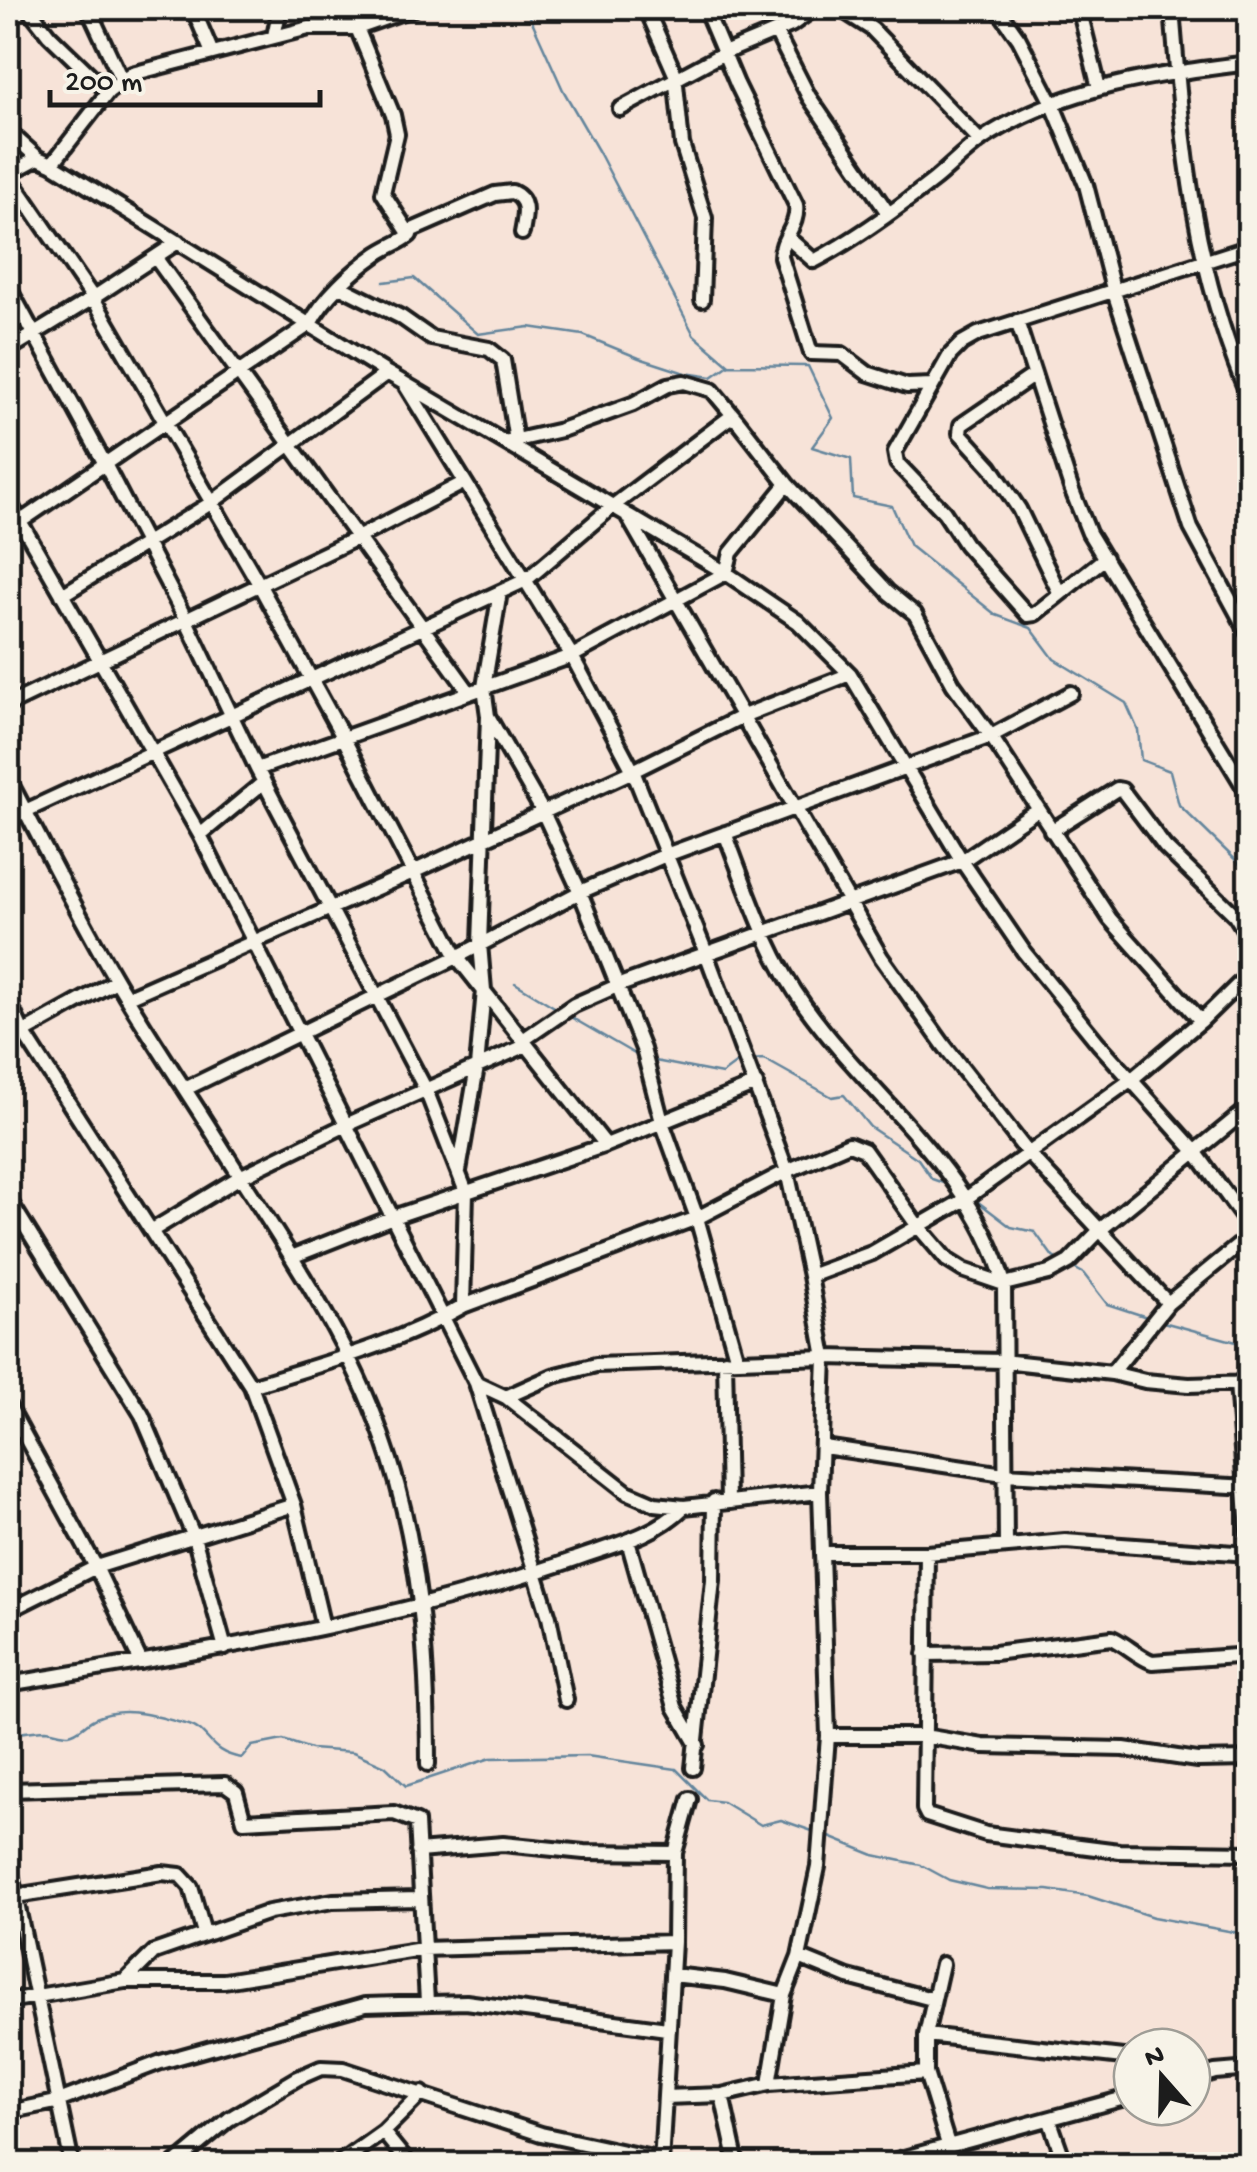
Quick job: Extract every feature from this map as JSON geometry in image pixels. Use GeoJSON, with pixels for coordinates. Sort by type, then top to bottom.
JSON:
{"type":"FeatureCollection","features":[{"type":"Feature","properties":{"kind":"street"},"geometry":{"type":"LineString","coordinates":[[28,8],[49,35],[108,92]]}},
{"type":"Feature","properties":{"kind":"street"},"geometry":{"type":"LineString","coordinates":[[88,8],[122,81]]}},
{"type":"Feature","properties":{"kind":"street"},"geometry":{"type":"LineString","coordinates":[[192,8],[212,53]]}},
{"type":"Feature","properties":{"kind":"street"},"geometry":{"type":"LineString","coordinates":[[414,8],[357,28],[308,28],[132,74],[108,92],[45,161],[8,174],[93,298],[259,584],[457,957],[606,1145]]}},
{"type":"Feature","properties":{"kind":"street"},"geometry":{"type":"LineString","coordinates":[[646,8],[676,80],[682,144],[705,218],[702,300]]}},
{"type":"Feature","properties":{"kind":"street"},"geometry":{"type":"LineString","coordinates":[[705,8],[796,205],[798,214],[781,246],[781,256],[811,352],[842,354],[867,373],[907,386],[932,385]]}},
{"type":"Feature","properties":{"kind":"street"},"geometry":{"type":"LineString","coordinates":[[620,109],[724,54],[776,32],[815,8]]}},
{"type":"Feature","properties":{"kind":"street"},"geometry":{"type":"LineString","coordinates":[[839,8],[872,30],[980,141]]}},
{"type":"Feature","properties":{"kind":"street"},"geometry":{"type":"LineString","coordinates":[[998,8],[1019,38],[1053,105],[1086,184],[1113,289],[1191,528],[1250,638]]}},
{"type":"Feature","properties":{"kind":"street"},"geometry":{"type":"LineString","coordinates":[[1079,8],[1099,88]]}},
{"type":"Feature","properties":{"kind":"street"},"geometry":{"type":"LineString","coordinates":[[1172,8],[1186,166],[1202,261],[1230,354],[1250,400]]}},
{"type":"Feature","properties":{"kind":"street"},"geometry":{"type":"LineString","coordinates":[[274,36],[278,10]]}},
{"type":"Feature","properties":{"kind":"street"},"geometry":{"type":"LineString","coordinates":[[357,28],[394,115],[397,134],[383,193],[410,231]]}},
{"type":"Feature","properties":{"kind":"street"},"geometry":{"type":"LineString","coordinates":[[776,32],[808,98],[888,213]]}},
{"type":"Feature","properties":{"kind":"street"},"geometry":{"type":"LineString","coordinates":[[787,237],[814,261],[888,213],[980,141],[1029,113],[1099,88],[1177,71],[1250,63]]}},
{"type":"Feature","properties":{"kind":"street"},"geometry":{"type":"LineString","coordinates":[[8,131],[45,161],[386,373],[511,442],[726,573],[798,622],[850,674],[962,861],[1058,996],[1194,1150],[1250,1228]]}},
{"type":"Feature","properties":{"kind":"street"},"geometry":{"type":"LineString","coordinates":[[410,231],[495,194],[512,192],[522,198],[526,210],[522,233]]}},
{"type":"Feature","properties":{"kind":"street"},"geometry":{"type":"LineString","coordinates":[[8,530],[310,324],[341,287],[378,253],[408,238],[410,231]]}},
{"type":"Feature","properties":{"kind":"street"},"geometry":{"type":"LineString","coordinates":[[8,350],[178,242]]}},
{"type":"Feature","properties":{"kind":"street"},"geometry":{"type":"LineString","coordinates":[[1105,558],[1028,616],[965,544],[944,512],[897,463],[895,452],[932,385],[962,342],[1017,320],[1250,247]]}},
{"type":"Feature","properties":{"kind":"street"},"geometry":{"type":"LineString","coordinates":[[156,256],[238,375],[470,692]]}},
{"type":"Feature","properties":{"kind":"street"},"geometry":{"type":"LineString","coordinates":[[8,286],[105,464],[185,618],[260,776],[426,1090],[466,1192],[464,1306]]}},
{"type":"Feature","properties":{"kind":"street"},"geometry":{"type":"LineString","coordinates":[[341,287],[377,303],[431,338],[489,348],[498,354],[503,360],[511,442]]}},
{"type":"Feature","properties":{"kind":"street"},"geometry":{"type":"LineString","coordinates":[[1017,320],[1070,488],[1089,533],[1250,797]]}},
{"type":"Feature","properties":{"kind":"street"},"geometry":{"type":"LineString","coordinates":[[62,595],[211,503],[386,373]]}},
{"type":"Feature","properties":{"kind":"street"},"geometry":{"type":"LineString","coordinates":[[1034,375],[962,425],[960,432],[1019,509],[1060,594]]}},
{"type":"Feature","properties":{"kind":"street"},"geometry":{"type":"LineString","coordinates":[[511,442],[593,419],[668,385],[684,382],[712,390],[788,484],[888,592],[915,614],[954,684],[1110,919],[1201,1021]]}},
{"type":"Feature","properties":{"kind":"street"},"geometry":{"type":"LineString","coordinates":[[404,384],[572,656],[633,770],[787,1171],[810,1276],[825,1356],[820,1492],[828,1736],[817,1875],[799,1957],[784,1995],[769,2084]]}},
{"type":"Feature","properties":{"kind":"street"},"geometry":{"type":"LineString","coordinates":[[8,818],[526,580],[723,420],[738,420]]}},
{"type":"Feature","properties":{"kind":"street"},"geometry":{"type":"LineString","coordinates":[[8,706],[465,482]]}},
{"type":"Feature","properties":{"kind":"street"},"geometry":{"type":"LineString","coordinates":[[200,835],[260,776],[343,737],[572,656],[726,573],[731,552],[788,484]]}},
{"type":"Feature","properties":{"kind":"street"},"geometry":{"type":"LineString","coordinates":[[8,500],[200,835],[476,1383],[549,1617],[566,1700]]}},
{"type":"Feature","properties":{"kind":"street"},"geometry":{"type":"LineString","coordinates":[[626,514],[852,902],[880,957],[1028,1153],[1168,1303]]}},
{"type":"Feature","properties":{"kind":"street"},"geometry":{"type":"LineString","coordinates":[[459,1173],[478,1067],[484,990],[480,944],[488,716],[484,687],[500,592]]}},
{"type":"Feature","properties":{"kind":"street"},"geometry":{"type":"LineString","coordinates":[[128,997],[413,872],[742,716],[850,674]]}},
{"type":"Feature","properties":{"kind":"street"},"geometry":{"type":"LineString","coordinates":[[185,1089],[457,957],[580,892],[666,855],[991,736],[1072,693]]}},
{"type":"Feature","properties":{"kind":"street"},"geometry":{"type":"LineString","coordinates":[[488,716],[543,812],[643,1049],[662,1122],[697,1218],[731,1360],[721,1501],[693,1768]]}},
{"type":"Feature","properties":{"kind":"street"},"geometry":{"type":"LineString","coordinates":[[8,778],[116,980],[294,1256],[348,1356],[382,1434],[400,1496],[422,1603],[428,1670],[428,1764]]}},
{"type":"Feature","properties":{"kind":"street"},"geometry":{"type":"LineString","coordinates":[[1050,830],[1117,789],[1122,790],[1166,847],[1235,914],[1250,939]]}},
{"type":"Feature","properties":{"kind":"street"},"geometry":{"type":"LineString","coordinates":[[150,1231],[240,1177],[478,1067],[525,1042],[574,1006],[617,986],[962,861],[1037,810]]}},
{"type":"Feature","properties":{"kind":"street"},"geometry":{"type":"LineString","coordinates":[[726,833],[764,933],[806,1008],[947,1174],[996,1256],[1004,1284],[1006,1546]]}},
{"type":"Feature","properties":{"kind":"street"},"geometry":{"type":"LineString","coordinates":[[810,1276],[862,1257],[964,1200],[1132,1079],[1250,973]]}},
{"type":"Feature","properties":{"kind":"street"},"geometry":{"type":"LineString","coordinates":[[8,1041],[116,980]]}},
{"type":"Feature","properties":{"kind":"street"},"geometry":{"type":"LineString","coordinates":[[8,1000],[23,1032],[251,1386],[294,1506],[323,1626]]}},
{"type":"Feature","properties":{"kind":"street"},"geometry":{"type":"LineString","coordinates":[[294,1256],[393,1217],[606,1145],[756,1084]]}},
{"type":"Feature","properties":{"kind":"street"},"geometry":{"type":"LineString","coordinates":[[251,1386],[348,1356],[464,1306],[697,1218],[849,1144],[857,1145],[917,1226],[947,1260],[963,1270],[1004,1284],[1058,1269],[1194,1150],[1250,1107]]}},
{"type":"Feature","properties":{"kind":"street"},"geometry":{"type":"LineString","coordinates":[[8,1198],[142,1415],[194,1537],[225,1648]]}},
{"type":"Feature","properties":{"kind":"street"},"geometry":{"type":"LineString","coordinates":[[1112,1373],[1168,1303],[1250,1236]]}},
{"type":"Feature","properties":{"kind":"street"},"geometry":{"type":"LineString","coordinates":[[506,1397],[553,1376],[596,1365],[825,1356],[1002,1361],[1188,1386],[1243,1383],[1249,1556],[1065,1541],[926,1553],[822,1553]]}},
{"type":"Feature","properties":{"kind":"street"},"geometry":{"type":"LineString","coordinates":[[476,1383],[506,1397],[627,1492],[656,1504],[684,1507],[820,1492]]}},
{"type":"Feature","properties":{"kind":"street"},"geometry":{"type":"LineString","coordinates":[[8,1404],[96,1567],[141,1662]]}},
{"type":"Feature","properties":{"kind":"street"},"geometry":{"type":"LineString","coordinates":[[824,1447],[1004,1474],[1246,1487]]}},
{"type":"Feature","properties":{"kind":"street"},"geometry":{"type":"LineString","coordinates":[[8,1611],[96,1567],[294,1506]]}},
{"type":"Feature","properties":{"kind":"street"},"geometry":{"type":"LineString","coordinates":[[8,1684],[225,1648],[422,1603],[536,1573],[654,1531],[684,1507]]}},
{"type":"Feature","properties":{"kind":"street"},"geometry":{"type":"LineString","coordinates":[[628,1540],[675,1706],[698,1744]]}},
{"type":"Feature","properties":{"kind":"street"},"geometry":{"type":"LineString","coordinates":[[926,1553],[924,1809],[930,1818],[986,1834],[1119,1851],[1250,1853]]}},
{"type":"Feature","properties":{"kind":"street"},"geometry":{"type":"LineString","coordinates":[[925,1654],[994,1652],[1112,1638],[1152,1662],[1250,1655]]}},
{"type":"Feature","properties":{"kind":"street"},"geometry":{"type":"LineString","coordinates":[[828,1736],[924,1736],[984,1746],[1124,1749],[1197,1760],[1250,1759]]}},
{"type":"Feature","properties":{"kind":"street"},"geometry":{"type":"LineString","coordinates":[[8,1790],[224,1784],[236,1792],[241,1817],[249,1822],[394,1813],[409,1817],[417,1822],[428,2002]]}},
{"type":"Feature","properties":{"kind":"street"},"geometry":{"type":"LineString","coordinates":[[174,2164],[228,2119],[322,2068],[344,2069],[422,2092],[541,2134],[661,2162],[674,1942],[675,1853],[690,1800]]}},
{"type":"Feature","properties":{"kind":"street"},"geometry":{"type":"LineString","coordinates":[[418,1851],[503,1844],[584,1852],[675,1853]]}},
{"type":"Feature","properties":{"kind":"street"},"geometry":{"type":"LineString","coordinates":[[8,1860],[10,1896],[72,2164]]}},
{"type":"Feature","properties":{"kind":"street"},"geometry":{"type":"LineString","coordinates":[[10,1896],[162,1872],[180,1874],[190,1887],[204,1933]]}},
{"type":"Feature","properties":{"kind":"street"},"geometry":{"type":"LineString","coordinates":[[125,1981],[154,1952],[269,1912],[333,1901],[419,1899]]}},
{"type":"Feature","properties":{"kind":"street"},"geometry":{"type":"LineString","coordinates":[[8,2001],[125,1981],[224,1981],[422,1949],[674,1942]]}},
{"type":"Feature","properties":{"kind":"street"},"geometry":{"type":"LineString","coordinates":[[799,1957],[848,1977],[932,1999]]}},
{"type":"Feature","properties":{"kind":"street"},"geometry":{"type":"LineString","coordinates":[[942,1964],[926,2035],[926,2072],[954,2164]]}},
{"type":"Feature","properties":{"kind":"street"},"geometry":{"type":"LineString","coordinates":[[672,1975],[725,1981],[784,1995]]}},
{"type":"Feature","properties":{"kind":"street"},"geometry":{"type":"LineString","coordinates":[[8,2112],[56,2102],[162,2062],[365,2005],[466,2002],[667,2029]]}},
{"type":"Feature","properties":{"kind":"street"},"geometry":{"type":"LineString","coordinates":[[926,2035],[1112,2056]]}},
{"type":"Feature","properties":{"kind":"street"},"geometry":{"type":"LineString","coordinates":[[1212,2073],[1250,2069]]}},
{"type":"Feature","properties":{"kind":"street"},"geometry":{"type":"LineString","coordinates":[[665,2097],[722,2095],[769,2084],[926,2072]]}},
{"type":"Feature","properties":{"kind":"street"},"geometry":{"type":"LineString","coordinates":[[338,2164],[383,2132],[422,2092]]}},
{"type":"Feature","properties":{"kind":"street"},"geometry":{"type":"LineString","coordinates":[[722,2095],[737,2164]]}},
{"type":"Feature","properties":{"kind":"street"},"geometry":{"type":"LineString","coordinates":[[882,2164],[1112,2102]]}},
{"type":"Feature","properties":{"kind":"street"},"geometry":{"type":"LineString","coordinates":[[1050,2121],[1065,2164]]}},
{"type":"Feature","properties":{"kind":"street"},"geometry":{"type":"LineString","coordinates":[[383,2132],[408,2164]]}},
{"type":"Feature","properties":{"kind":"waterway"},"geometry":{"type":"LineString","coordinates":[[526,8],[563,90],[694,335],[729,365],[808,366],[833,418],[812,447],[851,459],[853,498],[892,506],[910,546],[996,615],[1031,628],[1054,659],[1126,703],[1138,730],[1141,760],[1170,771],[1179,805],[1250,874]]}},
{"type":"Feature","properties":{"kind":"waterway"},"geometry":{"type":"LineString","coordinates":[[384,282],[414,278],[478,334],[529,327],[583,335],[685,373],[712,377],[729,365]]}},
{"type":"Feature","properties":{"kind":"waterway"},"geometry":{"type":"LineString","coordinates":[[515,983],[556,1008]]}},
{"type":"Feature","properties":{"kind":"waterway"},"geometry":{"type":"LineString","coordinates":[[567,1015],[638,1056]]}},
{"type":"Feature","properties":{"kind":"waterway"},"geometry":{"type":"LineString","coordinates":[[749,1060],[764,1059],[832,1097],[844,1095],[870,1127],[918,1159],[932,1179],[949,1185]]}},
{"type":"Feature","properties":{"kind":"waterway"},"geometry":{"type":"LineString","coordinates":[[650,1060],[722,1074],[741,1060]]}},
{"type":"Feature","properties":{"kind":"waterway"},"geometry":{"type":"LineString","coordinates":[[973,1198],[1011,1227],[1035,1232],[1060,1261]]}},
{"type":"Feature","properties":{"kind":"waterway"},"geometry":{"type":"LineString","coordinates":[[1072,1267],[1083,1273],[1107,1304],[1150,1318]]}},
{"type":"Feature","properties":{"kind":"waterway"},"geometry":{"type":"LineString","coordinates":[[1163,1322],[1250,1349]]}},
{"type":"Feature","properties":{"kind":"waterway"},"geometry":{"type":"LineString","coordinates":[[8,1735],[46,1730],[69,1734],[107,1714],[140,1713],[194,1727],[221,1751],[242,1758],[252,1746],[283,1740],[311,1749],[353,1752],[385,1766],[406,1786],[491,1758],[587,1756],[676,1769],[707,1800],[723,1802],[761,1825],[781,1820],[815,1832]]}},
{"type":"Feature","properties":{"kind":"waterway"},"geometry":{"type":"LineString","coordinates":[[827,1836],[874,1855],[921,1865]]}},
{"type":"Feature","properties":{"kind":"waterway"},"geometry":{"type":"LineString","coordinates":[[923,1866],[949,1880],[987,1889],[1048,1890],[1088,1896],[1153,1917],[1250,1935]]}}]}
